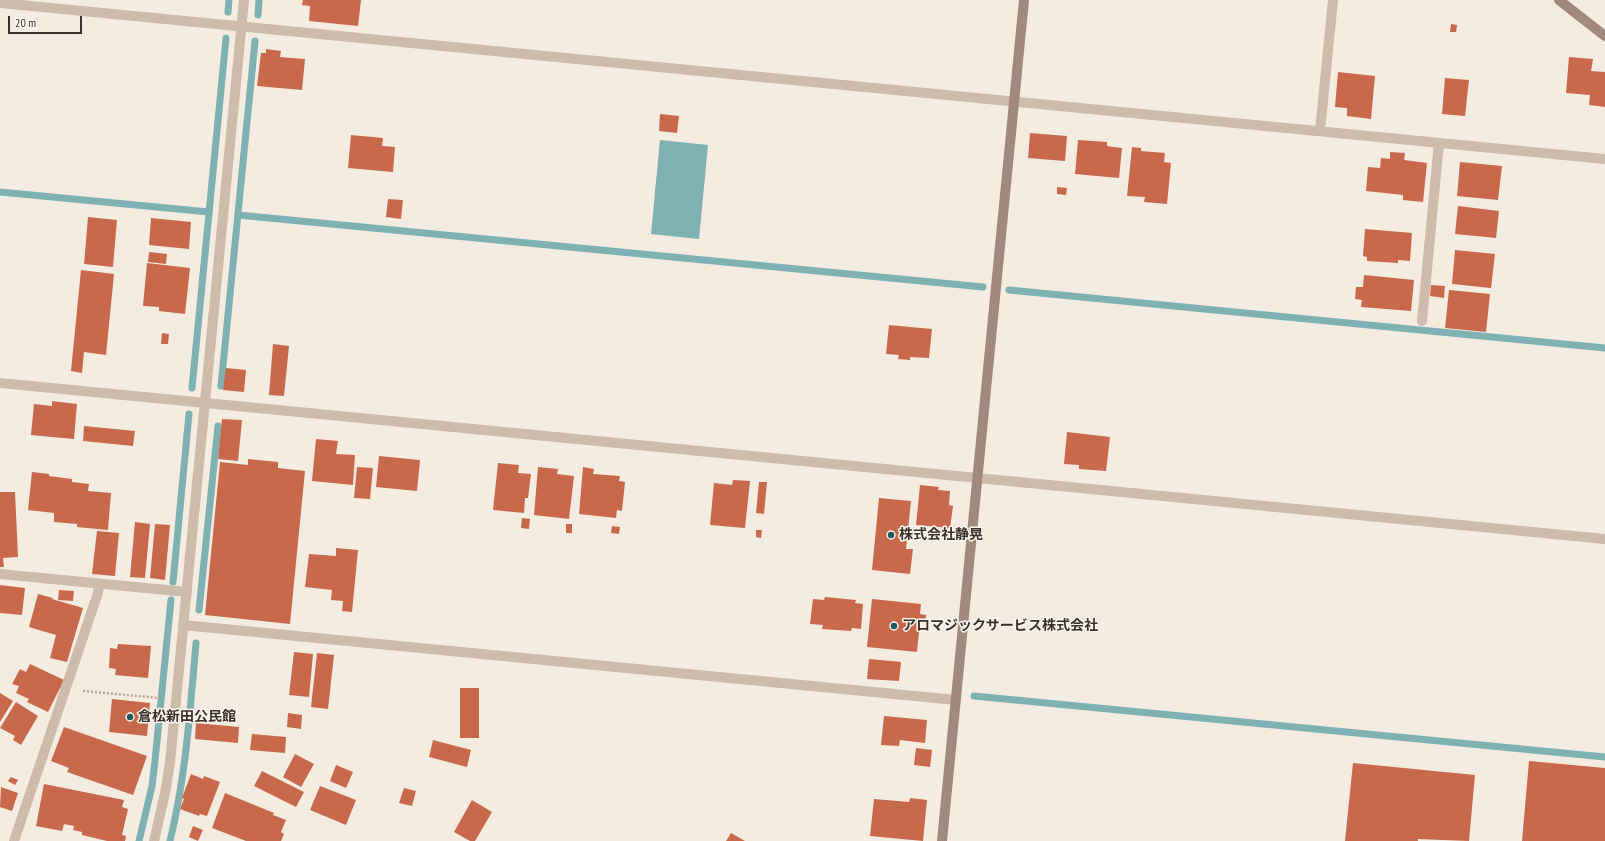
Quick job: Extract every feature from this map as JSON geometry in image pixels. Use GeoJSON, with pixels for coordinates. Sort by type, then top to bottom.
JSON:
{"type":"FeatureCollection","features":[{"type":"Feature","properties":{"kind":"street"},"geometry":{"type":"LineString","coordinates":[[154,841],[166,788],[187,592],[244,0]]}},
{"type":"Feature","properties":{"kind":"street"},"geometry":{"type":"LineString","coordinates":[[942,841],[1024,0]]}},
{"type":"Feature","properties":{"kind":"street"},"geometry":{"type":"LineString","coordinates":[[1320,131],[1333,0]]}},
{"type":"Feature","properties":{"kind":"street"},"geometry":{"type":"LineString","coordinates":[[1559,0],[1605,36]]}},
{"type":"Feature","properties":{"kind":"street"},"geometry":{"type":"LineString","coordinates":[[0,3],[1605,159]]}},
{"type":"Feature","properties":{"kind":"street"},"geometry":{"type":"LineString","coordinates":[[1422,321],[1439,143]]}},
{"type":"Feature","properties":{"kind":"street"},"geometry":{"type":"LineString","coordinates":[[0,383],[1605,539]]}},
{"type":"Feature","properties":{"kind":"street"},"geometry":{"type":"LineString","coordinates":[[0,574],[187,592]]}},
{"type":"Feature","properties":{"kind":"street"},"geometry":{"type":"LineString","coordinates":[[14,841],[98,593],[99,584]]}},
{"type":"Feature","properties":{"kind":"street"},"geometry":{"type":"LineString","coordinates":[[183,625],[956,700]]}},
{"type":"Feature","properties":{"kind":"path"},"geometry":{"type":"LineString","coordinates":[[66,686],[78,690],[160,698]]}},
{"type":"Feature","properties":{"kind":"water"},"geometry":{"type":"Polygon","coordinates":[[[660,140],[708,145],[699,239],[651,234],[660,140]]]}},
{"type":"Feature","properties":{"kind":"building"},"geometry":{"type":"Polygon","coordinates":[[[303,0],[361,0],[358,26],[309,21],[310,6],[302,5],[303,0]]]}},
{"type":"Feature","properties":{"kind":"building"},"geometry":{"type":"Polygon","coordinates":[[[1451,24],[1457,25],[1456,32],[1450,32],[1451,24]]]}},
{"type":"Feature","properties":{"kind":"building"},"geometry":{"type":"Polygon","coordinates":[[[266,49],[281,51],[280,57],[305,59],[302,90],[257,86],[261,53],[266,53],[266,49]]]}},
{"type":"Feature","properties":{"kind":"building"},"geometry":{"type":"Polygon","coordinates":[[[1569,57],[1593,59],[1591,71],[1605,72],[1605,107],[1589,105],[1590,95],[1566,93],[1569,57]]]}},
{"type":"Feature","properties":{"kind":"building"},"geometry":{"type":"Polygon","coordinates":[[[1338,72],[1375,76],[1371,119],[1347,116],[1347,108],[1335,107],[1338,72]]]}},
{"type":"Feature","properties":{"kind":"building"},"geometry":{"type":"Polygon","coordinates":[[[1445,78],[1469,80],[1465,116],[1442,114],[1445,78]]]}},
{"type":"Feature","properties":{"kind":"building"},"geometry":{"type":"Polygon","coordinates":[[[660,114],[679,116],[677,133],[659,131],[660,114]]]}},
{"type":"Feature","properties":{"kind":"building"},"geometry":{"type":"Polygon","coordinates":[[[1030,133],[1067,136],[1065,161],[1028,158],[1030,133]]]}},
{"type":"Feature","properties":{"kind":"building"},"geometry":{"type":"Polygon","coordinates":[[[351,135],[383,138],[382,146],[395,147],[393,172],[348,168],[351,135]]]}},
{"type":"Feature","properties":{"kind":"building"},"geometry":{"type":"Polygon","coordinates":[[[1078,140],[1107,142],[1107,146],[1122,148],[1119,178],[1075,174],[1078,140]]]}},
{"type":"Feature","properties":{"kind":"building"},"geometry":{"type":"Polygon","coordinates":[[[1132,147],[1141,148],[1141,151],[1165,153],[1164,162],[1171,163],[1167,204],[1144,202],[1145,197],[1127,196],[1132,147]]]}},
{"type":"Feature","properties":{"kind":"building"},"geometry":{"type":"Polygon","coordinates":[[[1390,152],[1405,153],[1404,160],[1427,163],[1423,202],[1403,200],[1403,195],[1366,191],[1368,167],[1380,168],[1381,158],[1390,159],[1390,152]]]}},
{"type":"Feature","properties":{"kind":"building"},"geometry":{"type":"Polygon","coordinates":[[[1460,162],[1502,166],[1498,200],[1457,196],[1460,162]]]}},
{"type":"Feature","properties":{"kind":"building"},"geometry":{"type":"Polygon","coordinates":[[[1057,187],[1067,188],[1066,195],[1057,194],[1057,187]]]}},
{"type":"Feature","properties":{"kind":"building"},"geometry":{"type":"Polygon","coordinates":[[[388,199],[403,200],[401,219],[386,217],[388,199]]]}},
{"type":"Feature","properties":{"kind":"building"},"geometry":{"type":"Polygon","coordinates":[[[1458,206],[1499,211],[1496,238],[1455,234],[1458,206]]]}},
{"type":"Feature","properties":{"kind":"building"},"geometry":{"type":"Polygon","coordinates":[[[88,217],[117,220],[113,267],[84,264],[88,217]]]}},
{"type":"Feature","properties":{"kind":"building"},"geometry":{"type":"Polygon","coordinates":[[[151,218],[191,222],[189,249],[149,245],[151,218]]]}},
{"type":"Feature","properties":{"kind":"building"},"geometry":{"type":"Polygon","coordinates":[[[1365,229],[1412,233],[1410,261],[1398,260],[1398,263],[1367,261],[1367,257],[1363,256],[1365,229]]]}},
{"type":"Feature","properties":{"kind":"building"},"geometry":{"type":"Polygon","coordinates":[[[1455,250],[1495,254],[1491,288],[1452,284],[1455,250]]]}},
{"type":"Feature","properties":{"kind":"building"},"geometry":{"type":"Polygon","coordinates":[[[149,252],[167,254],[166,264],[148,262],[149,252]]]}},
{"type":"Feature","properties":{"kind":"building"},"geometry":{"type":"Polygon","coordinates":[[[147,263],[190,268],[185,314],[159,311],[159,307],[143,306],[147,263]]]}},
{"type":"Feature","properties":{"kind":"building"},"geometry":{"type":"Polygon","coordinates":[[[81,270],[114,274],[106,355],[84,352],[82,373],[71,371],[81,270]]]}},
{"type":"Feature","properties":{"kind":"building"},"geometry":{"type":"Polygon","coordinates":[[[1364,275],[1414,280],[1411,311],[1361,307],[1362,300],[1355,299],[1356,287],[1363,287],[1364,275]]]}},
{"type":"Feature","properties":{"kind":"building"},"geometry":{"type":"Polygon","coordinates":[[[1431,285],[1445,286],[1444,298],[1430,296],[1431,285]]]}},
{"type":"Feature","properties":{"kind":"building"},"geometry":{"type":"Polygon","coordinates":[[[1449,290],[1490,294],[1486,332],[1445,328],[1449,290]]]}},
{"type":"Feature","properties":{"kind":"building"},"geometry":{"type":"Polygon","coordinates":[[[889,325],[932,329],[929,358],[910,357],[910,360],[898,359],[899,355],[886,354],[889,325]]]}},
{"type":"Feature","properties":{"kind":"building"},"geometry":{"type":"Polygon","coordinates":[[[162,333],[169,334],[168,344],[161,344],[162,333]]]}},
{"type":"Feature","properties":{"kind":"building"},"geometry":{"type":"Polygon","coordinates":[[[273,344],[289,346],[284,396],[269,395],[273,344]]]}},
{"type":"Feature","properties":{"kind":"building"},"geometry":{"type":"Polygon","coordinates":[[[226,368],[246,370],[244,392],[223,390],[226,368]]]}},
{"type":"Feature","properties":{"kind":"building"},"geometry":{"type":"Polygon","coordinates":[[[52,401],[77,404],[74,439],[31,435],[34,404],[52,406],[52,401]]]}},
{"type":"Feature","properties":{"kind":"building"},"geometry":{"type":"Polygon","coordinates":[[[222,419],[242,420],[238,461],[218,459],[222,419]]]}},
{"type":"Feature","properties":{"kind":"building"},"geometry":{"type":"Polygon","coordinates":[[[84,426],[135,431],[133,446],[83,441],[84,426]]]}},
{"type":"Feature","properties":{"kind":"building"},"geometry":{"type":"Polygon","coordinates":[[[1067,432],[1110,437],[1106,471],[1079,469],[1079,465],[1064,464],[1067,432]]]}},
{"type":"Feature","properties":{"kind":"building"},"geometry":{"type":"Polygon","coordinates":[[[316,439],[338,441],[336,454],[355,455],[353,485],[312,481],[316,439]]]}},
{"type":"Feature","properties":{"kind":"building"},"geometry":{"type":"Polygon","coordinates":[[[379,456],[420,460],[417,491],[376,487],[379,456]]]}},
{"type":"Feature","properties":{"kind":"building"},"geometry":{"type":"Polygon","coordinates":[[[248,459],[278,462],[278,468],[305,471],[290,624],[205,615],[220,462],[248,465],[248,459]]]}},
{"type":"Feature","properties":{"kind":"building"},"geometry":{"type":"Polygon","coordinates":[[[498,463],[519,465],[518,473],[531,474],[528,498],[525,498],[524,513],[493,510],[498,463]]]}},
{"type":"Feature","properties":{"kind":"building"},"geometry":{"type":"Polygon","coordinates":[[[357,467],[373,468],[370,499],[354,498],[357,467]]]}},
{"type":"Feature","properties":{"kind":"building"},"geometry":{"type":"Polygon","coordinates":[[[538,467],[558,469],[557,474],[574,476],[569,519],[534,515],[538,467]]]}},
{"type":"Feature","properties":{"kind":"building"},"geometry":{"type":"Polygon","coordinates":[[[583,467],[594,469],[593,474],[620,476],[619,481],[625,482],[622,511],[617,510],[616,518],[579,514],[583,467]]]}},
{"type":"Feature","properties":{"kind":"building"},"geometry":{"type":"Polygon","coordinates":[[[32,472],[72,479],[72,482],[89,484],[88,491],[111,493],[108,530],[77,527],[77,524],[54,522],[54,513],[28,510],[32,472]]]}},
{"type":"Feature","properties":{"kind":"building"},"geometry":{"type":"Polygon","coordinates":[[[733,480],[750,481],[745,528],[710,525],[714,483],[732,485],[733,480]]]}},
{"type":"Feature","properties":{"kind":"building"},"geometry":{"type":"Polygon","coordinates":[[[759,482],[767,482],[764,514],[756,513],[759,482]]]}},
{"type":"Feature","properties":{"kind":"building"},"geometry":{"type":"Polygon","coordinates":[[[920,485],[939,487],[938,490],[950,491],[949,505],[953,506],[950,528],[916,525],[920,485]]]}},
{"type":"Feature","properties":{"kind":"building"},"geometry":{"type":"Polygon","coordinates":[[[0,492],[15,492],[18,557],[3,558],[4,567],[0,567],[0,492]]]}},
{"type":"Feature","properties":{"kind":"building"},"geometry":{"type":"Polygon","coordinates":[[[879,498],[911,501],[906,549],[913,549],[910,574],[872,570],[879,498]]]}},
{"type":"Feature","properties":{"kind":"building"},"geometry":{"type":"Polygon","coordinates":[[[522,518],[530,519],[529,529],[521,528],[522,518]]]}},
{"type":"Feature","properties":{"kind":"building"},"geometry":{"type":"Polygon","coordinates":[[[135,522],[150,524],[145,578],[130,577],[135,522]]]}},
{"type":"Feature","properties":{"kind":"building"},"geometry":{"type":"Polygon","coordinates":[[[155,524],[170,525],[165,580],[150,578],[155,524]]]}},
{"type":"Feature","properties":{"kind":"building"},"geometry":{"type":"Polygon","coordinates":[[[566,524],[572,524],[572,533],[566,533],[566,524]]]}},
{"type":"Feature","properties":{"kind":"building"},"geometry":{"type":"Polygon","coordinates":[[[612,526],[620,527],[619,534],[611,533],[612,526]]]}},
{"type":"Feature","properties":{"kind":"building"},"geometry":{"type":"Polygon","coordinates":[[[756,530],[762,530],[761,538],[756,537],[756,530]]]}},
{"type":"Feature","properties":{"kind":"building"},"geometry":{"type":"Polygon","coordinates":[[[97,531],[119,533],[115,576],[92,574],[97,531]]]}},
{"type":"Feature","properties":{"kind":"building"},"geometry":{"type":"Polygon","coordinates":[[[336,548],[358,550],[352,612],[342,611],[343,601],[331,600],[332,590],[305,587],[309,554],[336,556],[336,548]]]}},
{"type":"Feature","properties":{"kind":"building"},"geometry":{"type":"Polygon","coordinates":[[[0,585],[25,588],[22,615],[0,613],[0,585]]]}},
{"type":"Feature","properties":{"kind":"building"},"geometry":{"type":"Polygon","coordinates":[[[59,590],[74,591],[73,601],[58,600],[59,590]]]}},
{"type":"Feature","properties":{"kind":"building"},"geometry":{"type":"Polygon","coordinates":[[[38,594],[83,608],[67,662],[50,658],[56,635],[29,627],[38,594]]]}},
{"type":"Feature","properties":{"kind":"building"},"geometry":{"type":"Polygon","coordinates":[[[825,597],[856,600],[855,603],[863,604],[861,629],[852,628],[851,631],[822,629],[823,625],[810,624],[813,599],[824,600],[825,597]]]}},
{"type":"Feature","properties":{"kind":"building"},"geometry":{"type":"Polygon","coordinates":[[[872,599],[921,604],[920,614],[926,615],[925,622],[920,622],[917,652],[867,647],[872,599]]]}},
{"type":"Feature","properties":{"kind":"building"},"geometry":{"type":"Polygon","coordinates":[[[118,644],[151,646],[148,678],[115,675],[116,669],[109,668],[110,648],[117,649],[118,644]]]}},
{"type":"Feature","properties":{"kind":"building"},"geometry":{"type":"Polygon","coordinates":[[[294,652],[313,654],[309,697],[289,695],[294,652]]]}},
{"type":"Feature","properties":{"kind":"building"},"geometry":{"type":"Polygon","coordinates":[[[317,653],[334,655],[328,709],[311,707],[317,653]]]}},
{"type":"Feature","properties":{"kind":"building"},"geometry":{"type":"Polygon","coordinates":[[[869,659],[901,662],[899,681],[867,679],[869,659]]]}},
{"type":"Feature","properties":{"kind":"building"},"geometry":{"type":"Polygon","coordinates":[[[30,664],[64,680],[48,712],[27,702],[29,699],[16,693],[19,686],[12,684],[20,669],[26,672],[30,664]]]}},
{"type":"Feature","properties":{"kind":"building"},"geometry":{"type":"Polygon","coordinates":[[[460,688],[479,688],[479,738],[460,738],[460,688]]]}},
{"type":"Feature","properties":{"kind":"building"},"geometry":{"type":"Polygon","coordinates":[[[0,693],[13,701],[0,722],[0,693]]]}},
{"type":"Feature","properties":{"kind":"building","name":"倉松新田公民館"},"geometry":{"type":"Polygon","coordinates":[[[112,699],[150,703],[147,736],[109,732],[112,699]]]}},
{"type":"Feature","properties":{"kind":"building"},"geometry":{"type":"Polygon","coordinates":[[[16,702],[38,716],[21,745],[13,740],[15,736],[0,728],[16,702]]]}},
{"type":"Feature","properties":{"kind":"building"},"geometry":{"type":"Polygon","coordinates":[[[288,713],[302,715],[301,729],[287,727],[288,713]]]}},
{"type":"Feature","properties":{"kind":"building"},"geometry":{"type":"Polygon","coordinates":[[[884,716],[927,720],[925,743],[900,740],[899,746],[881,745],[884,716]]]}},
{"type":"Feature","properties":{"kind":"building"},"geometry":{"type":"Polygon","coordinates":[[[196,723],[239,727],[238,743],[195,739],[196,723]]]}},
{"type":"Feature","properties":{"kind":"building"},"geometry":{"type":"Polygon","coordinates":[[[64,727],[147,756],[133,795],[67,772],[69,768],[51,761],[64,727]]]}},
{"type":"Feature","properties":{"kind":"building"},"geometry":{"type":"Polygon","coordinates":[[[252,734],[286,737],[285,753],[250,750],[252,734]]]}},
{"type":"Feature","properties":{"kind":"building"},"geometry":{"type":"Polygon","coordinates":[[[433,740],[471,750],[467,767],[429,757],[433,740]]]}},
{"type":"Feature","properties":{"kind":"building"},"geometry":{"type":"Polygon","coordinates":[[[916,748],[932,750],[930,767],[914,765],[916,748]]]}},
{"type":"Feature","properties":{"kind":"building"},"geometry":{"type":"Polygon","coordinates":[[[295,754],[314,764],[301,787],[283,777],[295,754]]]}},
{"type":"Feature","properties":{"kind":"building"},"geometry":{"type":"Polygon","coordinates":[[[1529,761],[1605,768],[1605,841],[1522,841],[1529,761]]]}},
{"type":"Feature","properties":{"kind":"building"},"geometry":{"type":"Polygon","coordinates":[[[1353,763],[1475,775],[1469,841],[1418,839],[1418,841],[1345,841],[1353,763]]]}},
{"type":"Feature","properties":{"kind":"building"},"geometry":{"type":"Polygon","coordinates":[[[336,765],[353,772],[346,788],[330,781],[336,765]]]}},
{"type":"Feature","properties":{"kind":"building"},"geometry":{"type":"Polygon","coordinates":[[[262,771],[304,792],[296,807],[254,786],[262,771]]]}},
{"type":"Feature","properties":{"kind":"building"},"geometry":{"type":"Polygon","coordinates":[[[191,774],[203,779],[204,776],[220,782],[207,816],[200,814],[199,816],[180,809],[184,799],[182,798],[191,774]]]}},
{"type":"Feature","properties":{"kind":"building"},"geometry":{"type":"Polygon","coordinates":[[[11,777],[18,780],[15,785],[8,781],[11,777]]]}},
{"type":"Feature","properties":{"kind":"building"},"geometry":{"type":"Polygon","coordinates":[[[44,784],[124,800],[122,807],[128,809],[122,835],[126,836],[125,841],[107,841],[82,835],[82,832],[73,830],[74,826],[64,824],[62,831],[36,826],[44,784]]]}},
{"type":"Feature","properties":{"kind":"building"},"geometry":{"type":"Polygon","coordinates":[[[320,786],[356,800],[346,825],[310,810],[320,786]]]}},
{"type":"Feature","properties":{"kind":"building"},"geometry":{"type":"Polygon","coordinates":[[[1,787],[18,793],[12,811],[0,807],[1,787]]]}},
{"type":"Feature","properties":{"kind":"building"},"geometry":{"type":"Polygon","coordinates":[[[404,788],[416,791],[412,806],[399,803],[404,788]]]}},
{"type":"Feature","properties":{"kind":"building"},"geometry":{"type":"Polygon","coordinates":[[[225,793],[274,813],[273,815],[286,820],[281,832],[284,834],[281,841],[246,841],[212,828],[225,793]]]}},
{"type":"Feature","properties":{"kind":"building"},"geometry":{"type":"Polygon","coordinates":[[[910,798],[927,800],[923,841],[870,836],[874,799],[909,802],[910,798]]]}},
{"type":"Feature","properties":{"kind":"building"},"geometry":{"type":"Polygon","coordinates":[[[472,800],[492,812],[475,841],[470,841],[454,832],[472,800]]]}},
{"type":"Feature","properties":{"kind":"building"},"geometry":{"type":"Polygon","coordinates":[[[193,826],[203,830],[198,841],[189,837],[193,826]]]}},
{"type":"Feature","properties":{"kind":"building"},"geometry":{"type":"Polygon","coordinates":[[[731,833],[745,841],[726,841],[731,833]]]}},
{"type":"Feature","properties":{"kind":"waterway"},"geometry":{"type":"LineString","coordinates":[[228,12],[229,0]]}},
{"type":"Feature","properties":{"kind":"waterway"},"geometry":{"type":"LineString","coordinates":[[258,15],[259,0]]}},
{"type":"Feature","properties":{"kind":"waterway"},"geometry":{"type":"LineString","coordinates":[[192,388],[226,38]]}},
{"type":"Feature","properties":{"kind":"waterway"},"geometry":{"type":"LineString","coordinates":[[221,386],[255,41]]}},
{"type":"Feature","properties":{"kind":"waterway"},"geometry":{"type":"LineString","coordinates":[[0,192],[209,212]]}},
{"type":"Feature","properties":{"kind":"waterway"},"geometry":{"type":"LineString","coordinates":[[238,215],[983,287]]}},
{"type":"Feature","properties":{"kind":"waterway"},"geometry":{"type":"LineString","coordinates":[[1009,290],[1605,348]]}},
{"type":"Feature","properties":{"kind":"waterway"},"geometry":{"type":"LineString","coordinates":[[173,582],[189,414]]}},
{"type":"Feature","properties":{"kind":"waterway"},"geometry":{"type":"LineString","coordinates":[[199,610],[218,426]]}},
{"type":"Feature","properties":{"kind":"waterway"},"geometry":{"type":"LineString","coordinates":[[139,841],[152,786],[171,600]]}},
{"type":"Feature","properties":{"kind":"waterway"},"geometry":{"type":"LineString","coordinates":[[170,841],[184,767],[196,643]]}},
{"type":"Feature","properties":{"kind":"waterway"},"geometry":{"type":"LineString","coordinates":[[974,696],[1605,757]]}},
{"type":"Feature","properties":{"kind":"place","name":"株式会社静晃"},"geometry":{"type":"Point","coordinates":[891,535]}},
{"type":"Feature","properties":{"kind":"place","name":"アロマジックサービス株式会社"},"geometry":{"type":"Point","coordinates":[894,626]}},
{"type":"Feature","properties":{"kind":"place","name":"倉松新田公民館"},"geometry":{"type":"Point","coordinates":[130,717]}}]}
